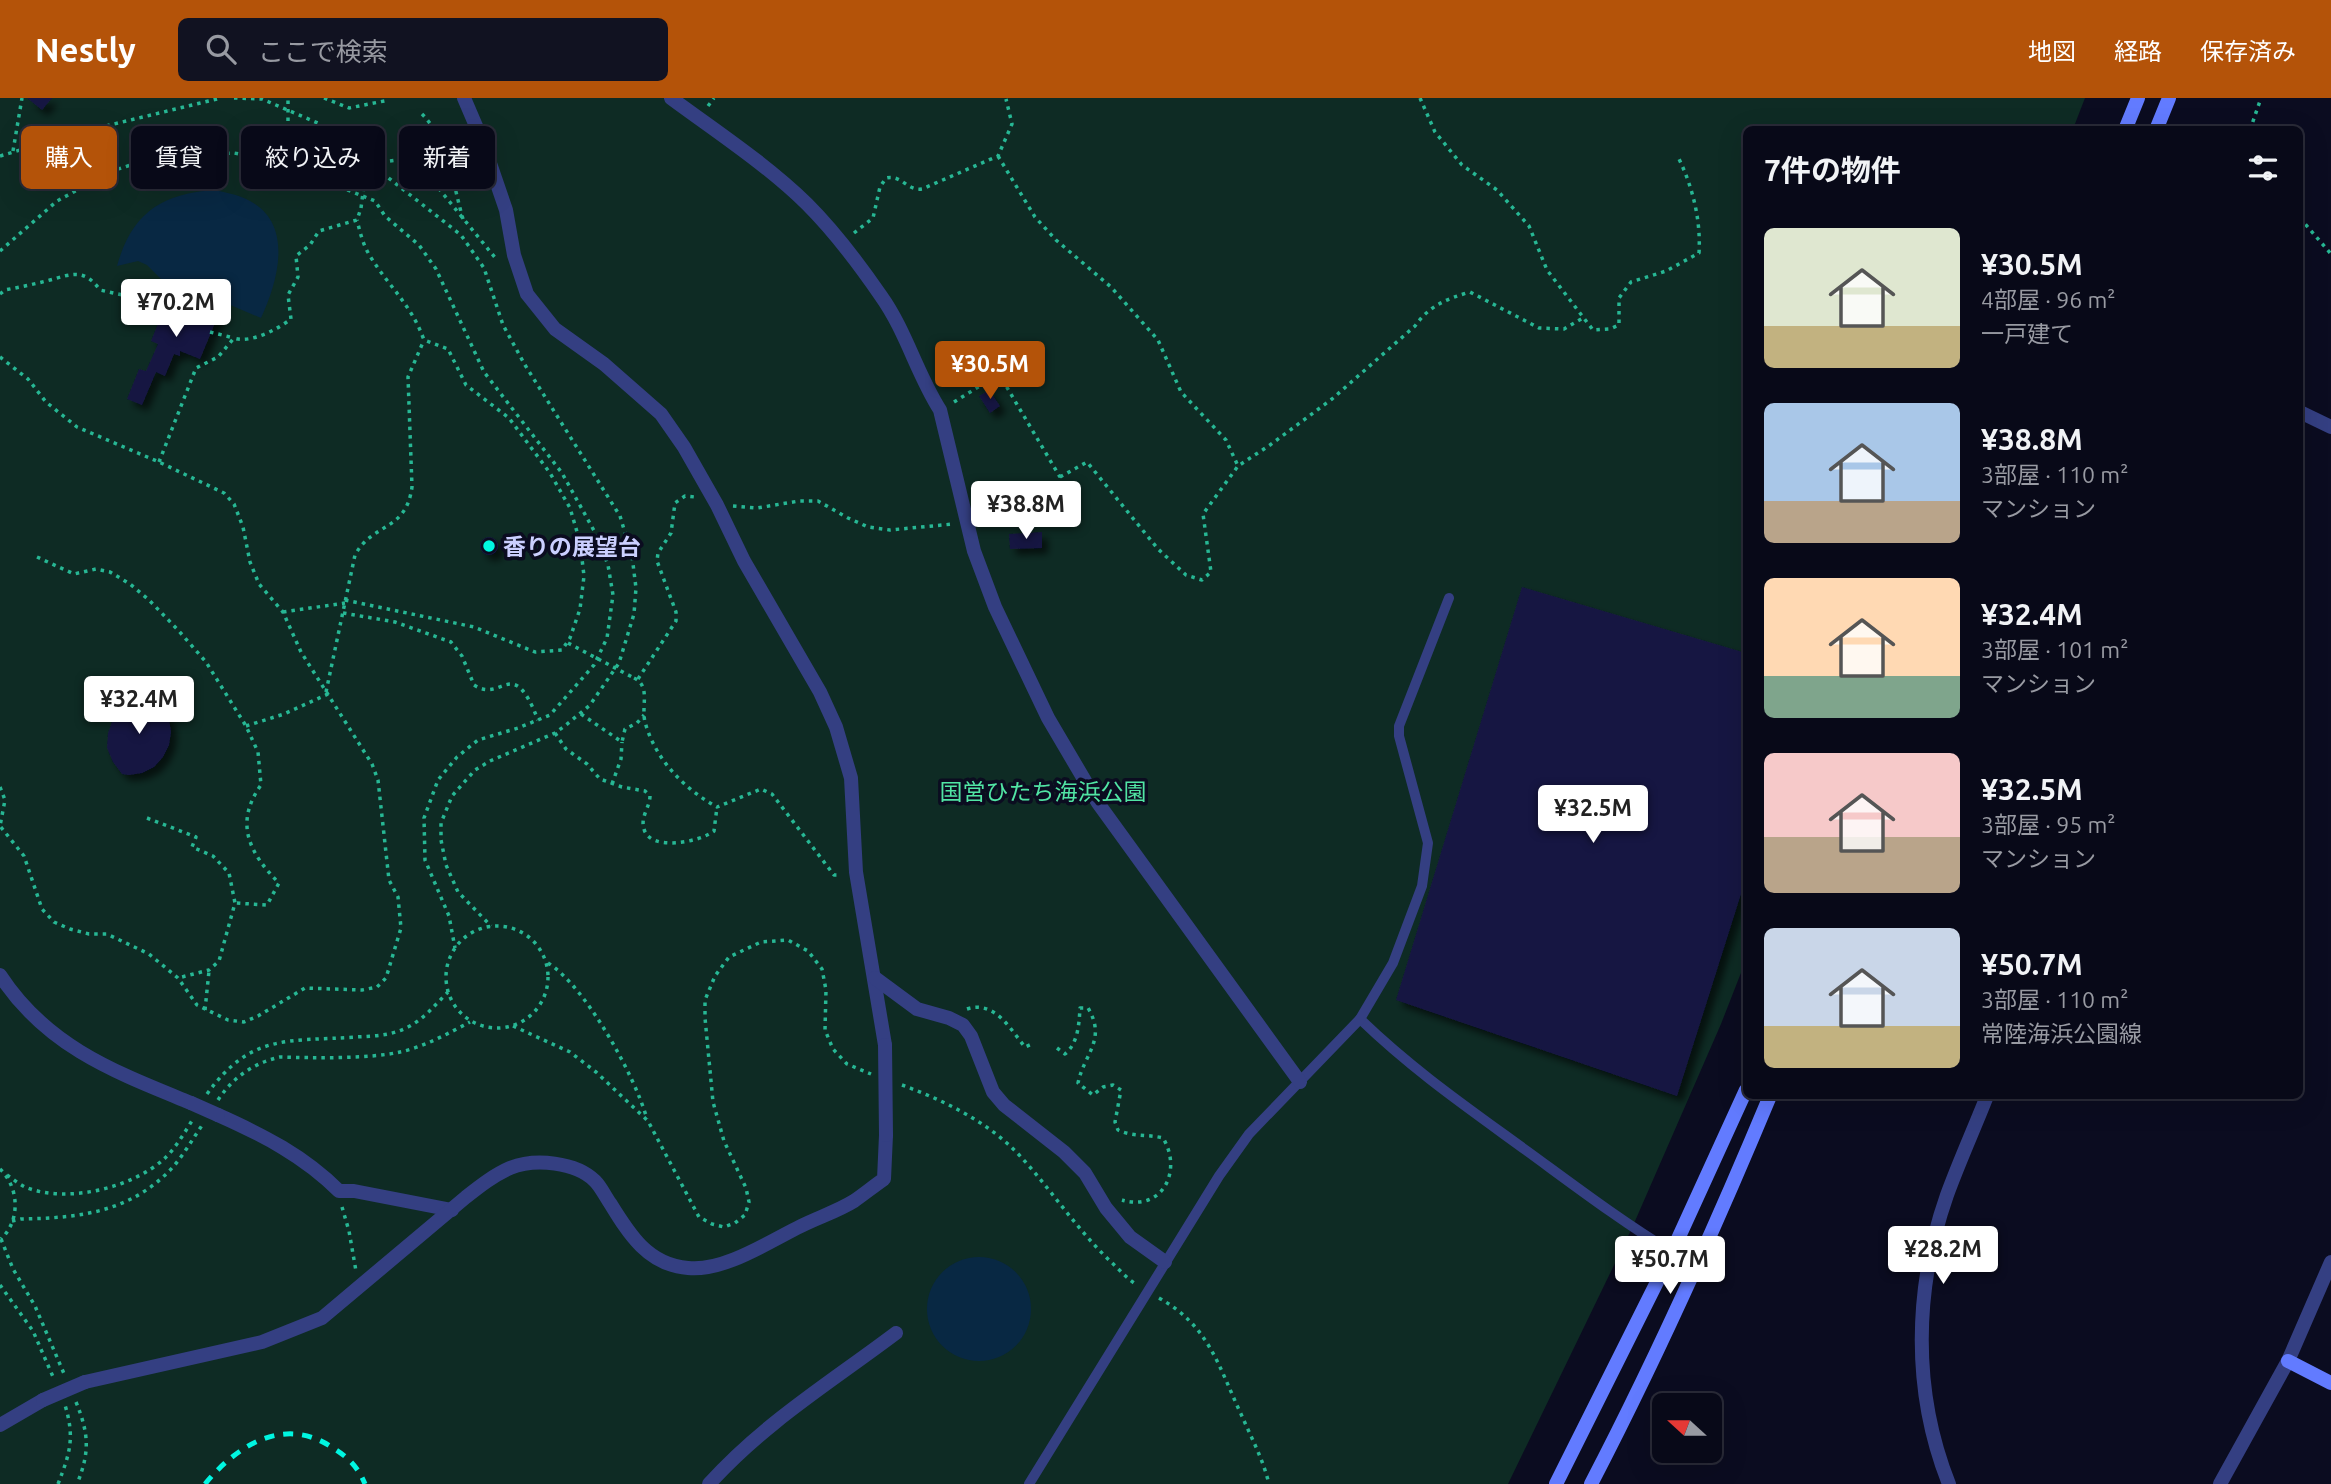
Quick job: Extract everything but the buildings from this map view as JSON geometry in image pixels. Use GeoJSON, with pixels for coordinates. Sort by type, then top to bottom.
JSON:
{"type":"FeatureCollection","features":[{"type":"Feature","properties":{"kind":"main road"},"geometry":{"type":"LineString","coordinates":[[2127,126],[2138,98]]}},
{"type":"Feature","properties":{"kind":"main road"},"geometry":{"type":"LineString","coordinates":[[2158,126],[2169,98]]}},
{"type":"Feature","properties":{"kind":"main road"},"geometry":{"type":"LineString","coordinates":[[1556,1484],[1672,1252],[1743,1097]]}},
{"type":"Feature","properties":{"kind":"main road"},"geometry":{"type":"LineString","coordinates":[[1591,1484],[1643,1385],[1769,1099]]}},
{"type":"Feature","properties":{"kind":"main road"},"geometry":{"type":"LineString","coordinates":[[2288,1361],[2331,1383]]}},
{"type":"Feature","properties":{"kind":"street"},"geometry":{"type":"LineString","coordinates":[[0,1426],[43,1400],[85,1382],[262,1342],[322,1318],[490,1179],[512,1167],[552,1163],[579,1169],[596,1182],[632,1238],[645,1251],[661,1261],[688,1268],[709,1267],[753,1251],[854,1200],[884,1178],[885,1045],[856,872],[850,778],[836,727],[820,692],[744,561],[717,505],[684,447],[661,414],[604,364],[555,329],[527,295],[520,278],[506,210],[464,98]]}},
{"type":"Feature","properties":{"kind":"street"},"geometry":{"type":"LineString","coordinates":[[671,98],[805,202],[824,221],[883,298],[940,410],[974,551],[995,607],[1048,718],[1098,803],[1300,1082]]}},
{"type":"Feature","properties":{"kind":"street"},"geometry":{"type":"LineString","coordinates":[[2303,413],[2331,427]]}},
{"type":"Feature","properties":{"kind":"street"},"geometry":{"type":"LineString","coordinates":[[0,975],[30,1013],[61,1041],[118,1074],[261,1134],[320,1172],[339,1191],[354,1191],[452,1210]]}},
{"type":"Feature","properties":{"kind":"street"},"geometry":{"type":"LineString","coordinates":[[875,978],[917,1009],[950,1018],[963,1025],[971,1036],[993,1092],[1004,1105],[1064,1152],[1085,1173],[1107,1208],[1130,1237],[1165,1262]]}},
{"type":"Feature","properties":{"kind":"street"},"geometry":{"type":"LineString","coordinates":[[1949,1484],[1928,1416],[1921,1317],[1927,1273],[1940,1219],[1986,1099]]}},
{"type":"Feature","properties":{"kind":"street"},"geometry":{"type":"LineString","coordinates":[[2220,1484],[2288,1361],[2331,1262]]}},
{"type":"Feature","properties":{"kind":"street"},"geometry":{"type":"LineString","coordinates":[[709,1484],[730,1460],[805,1397],[896,1333]]}},
{"type":"Feature","properties":{"kind":"lane"},"geometry":{"type":"LineString","coordinates":[[1029,1484],[1219,1176],[1249,1134],[1360,1019],[1393,963],[1422,886],[1428,843],[1399,736],[1399,726],[1449,598]]}},
{"type":"Feature","properties":{"kind":"lane"},"geometry":{"type":"LineString","coordinates":[[1360,1019],[1397,1055],[1434,1085],[1632,1228],[1672,1252]]}},
{"type":"Feature","properties":{"kind":"path"},"geometry":{"type":"LineString","coordinates":[[13,151],[22,98]]}},
{"type":"Feature","properties":{"kind":"path"},"geometry":{"type":"LineString","coordinates":[[0,156],[185,105],[221,98]]}},
{"type":"Feature","properties":{"kind":"path"},"geometry":{"type":"LineString","coordinates":[[234,98],[262,99],[320,124],[461,235],[485,268],[503,325],[525,365],[620,516],[632,556],[636,588],[634,614],[619,663],[581,714],[555,733],[475,770],[452,796],[441,823],[446,865],[458,892],[491,926]]}},
{"type":"Feature","properties":{"kind":"path"},"geometry":{"type":"LineString","coordinates":[[288,98],[288,126]]}},
{"type":"Feature","properties":{"kind":"path"},"geometry":{"type":"LineString","coordinates":[[324,98],[349,108],[389,100]]}},
{"type":"Feature","properties":{"kind":"path"},"geometry":{"type":"LineString","coordinates":[[1420,98],[1435,132],[1462,165],[1497,190],[1529,226],[1547,270],[1593,330],[1610,329],[1619,325],[1619,298],[1631,282],[1666,271],[1699,253],[1701,229],[1688,176],[1679,159]]}},
{"type":"Feature","properties":{"kind":"path"},"geometry":{"type":"LineString","coordinates":[[2251,126],[2261,98]]}},
{"type":"Feature","properties":{"kind":"path"},"geometry":{"type":"LineString","coordinates":[[854,233],[873,218],[880,187],[886,178],[898,178],[911,187],[922,189],[998,156],[1012,124],[1006,99]]}},
{"type":"Feature","properties":{"kind":"path"},"geometry":{"type":"LineString","coordinates":[[422,114],[440,138],[464,221]]}},
{"type":"Feature","properties":{"kind":"path"},"geometry":{"type":"LineString","coordinates":[[0,251],[57,201],[111,171],[159,156],[196,153],[241,154]]}},
{"type":"Feature","properties":{"kind":"path"},"geometry":{"type":"LineString","coordinates":[[998,156],[1042,225],[1111,287],[1158,340],[1181,392],[1226,439],[1238,466]]}},
{"type":"Feature","properties":{"kind":"path"},"geometry":{"type":"LineString","coordinates":[[385,164],[397,160],[422,168],[510,275],[520,278]]}},
{"type":"Feature","properties":{"kind":"path"},"geometry":{"type":"LineString","coordinates":[[345,189],[375,201],[385,216],[419,246],[449,294],[484,372],[562,473],[597,536],[608,565],[613,595],[607,638],[594,665],[550,715],[478,740],[457,757],[438,780],[424,818],[425,860],[449,916],[455,948]]}},
{"type":"Feature","properties":{"kind":"path"},"geometry":{"type":"LineString","coordinates":[[327,693],[355,555],[369,536],[393,523],[404,513],[410,501],[412,487],[408,377],[424,340],[416,317],[369,255],[357,220],[363,189]]}},
{"type":"Feature","properties":{"kind":"path"},"geometry":{"type":"LineString","coordinates":[[210,332],[243,341],[277,331],[291,319],[288,295],[298,277],[296,256],[310,245],[319,232],[357,220]]}},
{"type":"Feature","properties":{"kind":"path"},"geometry":{"type":"LineString","coordinates":[[2303,221],[2331,254]]}},
{"type":"Feature","properties":{"kind":"path"},"geometry":{"type":"LineString","coordinates":[[0,294],[5,290],[67,274],[81,275],[94,282],[100,290],[141,299],[164,309]]}},
{"type":"Feature","properties":{"kind":"path"},"geometry":{"type":"LineString","coordinates":[[1060,477],[1087,462],[1158,549],[1186,575],[1202,580],[1211,572],[1203,514],[1238,466],[1332,399],[1415,326],[1423,314],[1444,300],[1470,292],[1539,328],[1564,329],[1583,318]]}},
{"type":"Feature","properties":{"kind":"path"},"geometry":{"type":"LineString","coordinates":[[159,462],[196,368],[218,356],[234,338]]}},
{"type":"Feature","properties":{"kind":"path"},"geometry":{"type":"LineString","coordinates":[[283,612],[345,602],[474,627],[535,652],[562,650],[568,643],[580,609],[584,576],[580,542],[570,508],[550,473],[509,418],[466,385],[448,349],[424,340]]}},
{"type":"Feature","properties":{"kind":"path"},"geometry":{"type":"LineString","coordinates":[[0,357],[27,379],[46,402],[77,427],[224,493],[234,504],[259,584],[283,612],[301,652],[372,764],[378,780],[386,863],[389,880],[398,897],[401,928],[386,978],[377,987],[362,990],[305,988],[244,1022],[228,1020],[205,1010],[197,1005],[178,978],[149,954],[107,934],[79,932],[54,922],[42,909],[23,856],[0,826],[5,800],[0,787]]}},
{"type":"Feature","properties":{"kind":"path"},"geometry":{"type":"LineString","coordinates":[[949,405],[999,374],[1060,477],[1060,495],[1056,504],[1042,519],[1031,522],[978,523]]}},
{"type":"Feature","properties":{"kind":"path"},"geometry":{"type":"LineString","coordinates":[[636,678],[676,621],[676,612],[657,561],[658,553],[671,533],[675,503],[685,496],[699,498]]}},
{"type":"Feature","properties":{"kind":"path"},"geometry":{"type":"LineString","coordinates":[[717,505],[757,508],[799,501],[818,501],[868,527],[890,530],[958,523]]}},
{"type":"Feature","properties":{"kind":"path"},"geometry":{"type":"LineString","coordinates":[[37,557],[74,574],[96,569],[110,572],[130,584],[178,630],[206,662],[246,726],[258,752],[261,785],[251,799],[247,834],[261,865],[279,883],[267,905],[235,903]]}},
{"type":"Feature","properties":{"kind":"path"},"geometry":{"type":"LineString","coordinates":[[343,613],[396,622],[451,642],[462,656],[474,685],[484,690],[516,685],[526,691],[538,720]]}},
{"type":"Feature","properties":{"kind":"path"},"geometry":{"type":"LineString","coordinates":[[568,643],[636,678],[644,688],[645,723],[662,759],[688,789],[717,807]]}},
{"type":"Feature","properties":{"kind":"path"},"geometry":{"type":"LineString","coordinates":[[246,726],[284,714],[327,693]]}},
{"type":"Feature","properties":{"kind":"path"},"geometry":{"type":"LineString","coordinates":[[581,714],[622,742]]}},
{"type":"Feature","properties":{"kind":"path"},"geometry":{"type":"LineString","coordinates":[[612,783],[621,759],[625,729],[637,723],[644,715]]}},
{"type":"Feature","properties":{"kind":"path"},"geometry":{"type":"LineString","coordinates":[[555,733],[566,749],[587,764],[595,775],[612,783],[645,791],[650,796],[643,819],[649,838],[659,842],[687,842],[706,838],[714,831],[717,807]]}},
{"type":"Feature","properties":{"kind":"path"},"geometry":{"type":"LineString","coordinates":[[717,807],[761,789],[772,794],[834,875],[856,872]]}},
{"type":"Feature","properties":{"kind":"path"},"geometry":{"type":"LineString","coordinates":[[147,818],[196,837],[192,846],[213,856],[229,873],[235,903],[219,961],[209,970],[178,978]]}},
{"type":"Feature","properties":{"kind":"path"},"geometry":{"type":"LineString","coordinates":[[491,926],[509,927],[525,934],[538,946],[546,962],[547,985],[539,1007],[527,1019],[513,1026],[483,1027],[470,1022],[456,1008],[448,992],[446,975],[455,948],[467,936],[491,926]]}},
{"type":"Feature","properties":{"kind":"path"},"geometry":{"type":"LineString","coordinates":[[546,962],[558,969],[577,989],[607,1036],[642,1100],[648,1121],[699,1217],[712,1224],[724,1227],[735,1223],[745,1215],[749,1202],[746,1188],[724,1141],[713,1102],[705,1018],[705,1000],[715,976],[729,957],[761,942],[788,940],[808,951],[822,969],[826,990],[825,1030],[832,1049],[848,1064],[878,1076]]}},
{"type":"Feature","properties":{"kind":"path"},"geometry":{"type":"LineString","coordinates":[[205,1010],[209,970]]}},
{"type":"Feature","properties":{"kind":"path"},"geometry":{"type":"LineString","coordinates":[[950,1018],[971,1007],[989,1010],[1003,1017],[1026,1047],[1034,1043]]}},
{"type":"Feature","properties":{"kind":"path"},"geometry":{"type":"LineString","coordinates":[[1057,1048],[1065,1054],[1072,1049],[1080,1009],[1088,1008],[1094,1019],[1095,1035],[1091,1055],[1078,1083],[1093,1095],[1104,1087],[1113,1085],[1121,1090],[1115,1122],[1118,1130],[1131,1136],[1149,1135],[1163,1138],[1171,1151],[1171,1170],[1164,1188],[1152,1200],[1134,1204],[1100,1194]]}},
{"type":"Feature","properties":{"kind":"path"},"geometry":{"type":"LineString","coordinates":[[513,1026],[570,1052],[596,1072],[648,1121]]}},
{"type":"Feature","properties":{"kind":"path"},"geometry":{"type":"LineString","coordinates":[[902,1085],[967,1113],[997,1136],[1019,1155],[1082,1234],[1131,1281],[1176,1308],[1197,1328],[1213,1350],[1261,1457],[1269,1484]]}},
{"type":"Feature","properties":{"kind":"path"},"geometry":{"type":"LineString","coordinates":[[0,1169],[7,1175],[16,1205],[10,1227],[1,1239],[13,1269],[35,1306],[67,1379]]}},
{"type":"Feature","properties":{"kind":"path"},"geometry":{"type":"LineString","coordinates":[[339,1191],[349,1231],[358,1289]]}},
{"type":"Feature","properties":{"kind":"path"},"geometry":{"type":"LineString","coordinates":[[75,1399],[88,1436],[87,1461],[77,1484]]}},
{"type":"Feature","properties":{"kind":"green space","name":"国営ひたち海浜公園"},"geometry":{"type":"Polygon","coordinates":[[[0,98],[2085,98],[2074,126],[1743,126],[1743,968],[1632,1228],[1508,1484],[0,1484],[0,98]]]}},
{"type":"Feature","properties":{"kind":"water"},"geometry":{"type":"Polygon","coordinates":[[[214,190],[240,196],[255,204],[267,215],[274,228],[278,242],[276,274],[261,318],[228,304],[220,307],[170,288],[147,265],[138,261],[117,266],[131,232],[151,210],[179,196],[214,190]]]}},
{"type":"Feature","properties":{"kind":"water"},"geometry":{"type":"Polygon","coordinates":[[[979,1257],[999,1261],[1016,1272],[1027,1289],[1031,1309],[1027,1329],[1016,1346],[999,1357],[979,1361],[959,1357],[942,1346],[931,1329],[927,1309],[931,1289],[942,1272],[959,1261],[979,1257]]]}},
{"type":"Feature","properties":{"kind":"railway"},"geometry":{"type":"LineString","coordinates":[[205,1484],[232,1457],[247,1447],[263,1439],[297,1434],[315,1438],[343,1455],[356,1468],[365,1484]]}},
{"type":"Feature","properties":{"kind":"place","name":"香りの展望台"},"geometry":{"type":"Point","coordinates":[489,546]}}]}
